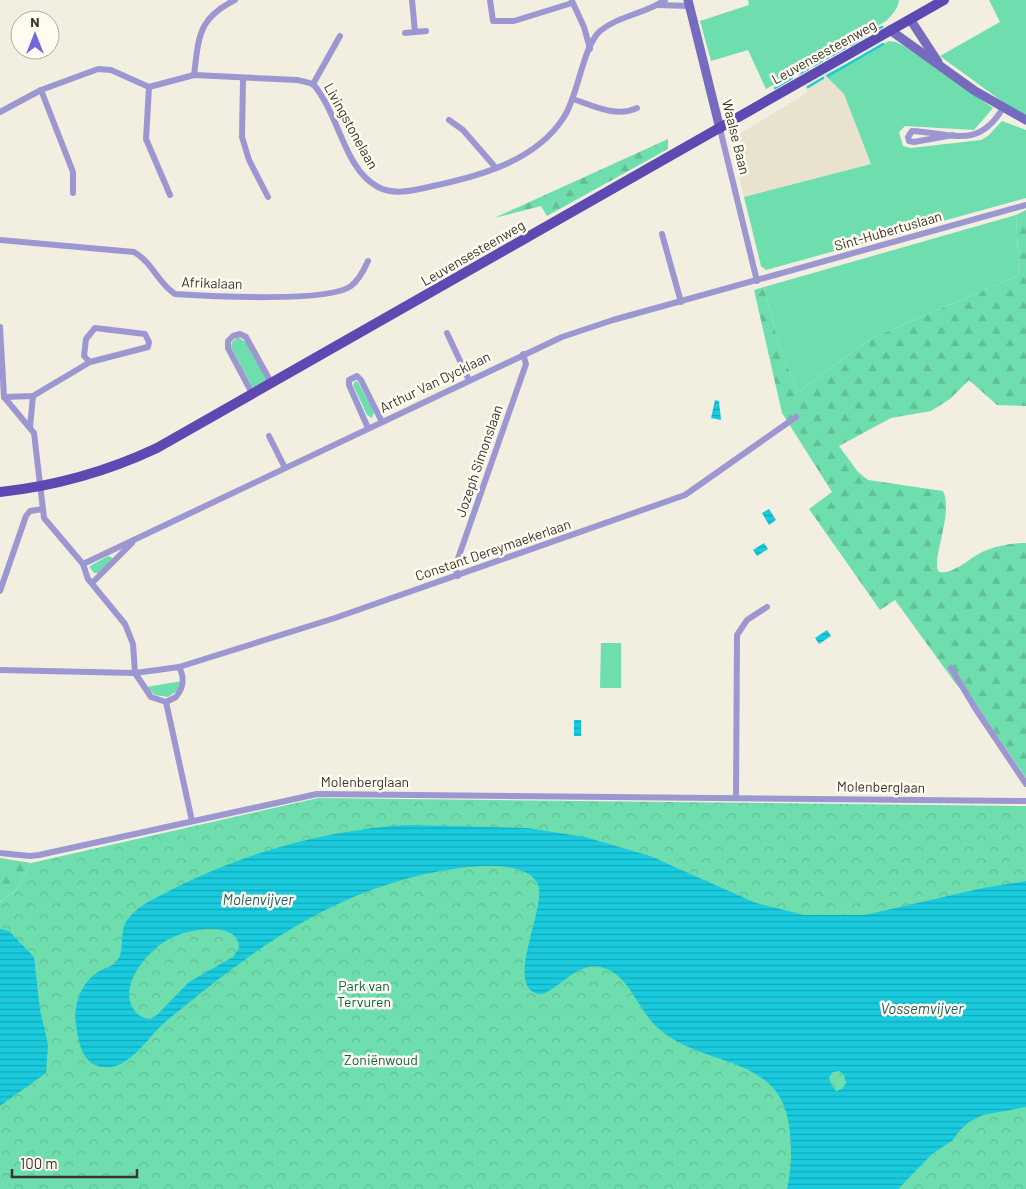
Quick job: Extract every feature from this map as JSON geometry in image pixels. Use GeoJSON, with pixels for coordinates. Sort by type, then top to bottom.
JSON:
{"type":"FeatureCollection","features":[{"type":"Feature","properties":{"kind":"main road","name":"Leuvensesteenweg"},"geometry":{"type":"LineString","coordinates":[[0,492],[41,488],[85,477],[134,459],[253,395],[944,0]]}},
{"type":"Feature","properties":{"kind":"street"},"geometry":{"type":"LineString","coordinates":[[194,76],[199,33],[203,25],[211,15],[236,0]]}},
{"type":"Feature","properties":{"kind":"street"},"geometry":{"type":"LineString","coordinates":[[412,0],[415,32]]}},
{"type":"Feature","properties":{"kind":"street"},"geometry":{"type":"LineString","coordinates":[[490,0],[493,21],[514,21],[572,2],[584,27],[590,49]]}},
{"type":"Feature","properties":{"kind":"street","name":"Livingstonelaan"},"geometry":{"type":"LineString","coordinates":[[149,87],[194,76],[297,80],[313,84],[330,108],[352,157],[366,181],[384,190],[412,191],[452,182],[496,168],[517,158],[552,134],[573,99],[590,49],[599,32],[621,17],[657,5],[665,0]]}},
{"type":"Feature","properties":{"kind":"street","name":"Livingstonelaan"},"geometry":{"type":"LineString","coordinates":[[657,5],[689,3]]}},
{"type":"Feature","properties":{"kind":"street","name":"Waalse Baan"},"geometry":{"type":"LineString","coordinates":[[689,3],[757,280]]}},
{"type":"Feature","properties":{"kind":"street"},"geometry":{"type":"LineString","coordinates":[[910,19],[926,47],[946,71]]}},
{"type":"Feature","properties":{"kind":"street"},"geometry":{"type":"LineString","coordinates":[[584,27],[599,32]]}},
{"type":"Feature","properties":{"kind":"street"},"geometry":{"type":"LineString","coordinates":[[890,30],[946,71],[1002,108],[1026,120]]}},
{"type":"Feature","properties":{"kind":"street"},"geometry":{"type":"LineString","coordinates":[[405,33],[426,32]]}},
{"type":"Feature","properties":{"kind":"street"},"geometry":{"type":"LineString","coordinates":[[313,84],[340,36]]}},
{"type":"Feature","properties":{"kind":"street"},"geometry":{"type":"LineString","coordinates":[[0,112],[41,90],[98,69],[112,70],[149,87],[146,140],[170,195]]}},
{"type":"Feature","properties":{"kind":"street"},"geometry":{"type":"LineString","coordinates":[[243,78],[242,137],[249,160],[268,197]]}},
{"type":"Feature","properties":{"kind":"street"},"geometry":{"type":"LineString","coordinates":[[41,90],[73,172],[73,193]]}},
{"type":"Feature","properties":{"kind":"street"},"geometry":{"type":"LineString","coordinates":[[573,99],[617,113],[627,113],[637,108]]}},
{"type":"Feature","properties":{"kind":"street"},"geometry":{"type":"LineString","coordinates":[[0,107],[8,107]]}},
{"type":"Feature","properties":{"kind":"street"},"geometry":{"type":"LineString","coordinates":[[953,135],[914,142],[909,141],[908,136],[912,131],[973,135],[985,131],[993,124],[1002,108]]}},
{"type":"Feature","properties":{"kind":"street"},"geometry":{"type":"LineString","coordinates":[[449,120],[462,130],[496,168]]}},
{"type":"Feature","properties":{"kind":"street","name":"Sint-Hubertuslaan"},"geometry":{"type":"LineString","coordinates":[[757,280],[1026,205]]}},
{"type":"Feature","properties":{"kind":"street"},"geometry":{"type":"LineString","coordinates":[[662,234],[681,302]]}},
{"type":"Feature","properties":{"kind":"street","name":"Afrikalaan"},"geometry":{"type":"LineString","coordinates":[[0,240],[134,252],[144,258],[166,288],[175,294],[243,297],[319,295],[350,287],[362,274],[368,261]]}},
{"type":"Feature","properties":{"kind":"street","name":"Arthur Van Dycklaan"},"geometry":{"type":"LineString","coordinates":[[83,564],[523,354],[580,330],[757,280]]}},
{"type":"Feature","properties":{"kind":"street"},"geometry":{"type":"LineString","coordinates":[[0,327],[4,398],[11,409],[30,427],[36,442],[46,524],[83,564],[92,583],[125,624],[133,644],[135,673],[151,697],[166,702],[176,697],[180,692],[184,676],[179,667]]}},
{"type":"Feature","properties":{"kind":"street"},"geometry":{"type":"LineString","coordinates":[[4,398],[33,396],[90,362],[148,347],[149,342],[144,334],[96,328],[86,339],[84,356],[90,362]]}},
{"type":"Feature","properties":{"kind":"street"},"geometry":{"type":"LineString","coordinates":[[447,333],[469,380]]}},
{"type":"Feature","properties":{"kind":"street"},"geometry":{"type":"LineString","coordinates":[[253,395],[230,352],[228,341],[233,336],[240,334],[246,337],[272,384]]}},
{"type":"Feature","properties":{"kind":"street","name":"Jozeph Simonslaan"},"geometry":{"type":"LineString","coordinates":[[458,576],[456,567],[526,364],[523,354]]}},
{"type":"Feature","properties":{"kind":"street"},"geometry":{"type":"LineString","coordinates":[[368,428],[349,386],[349,380],[352,377],[357,376],[361,380],[382,422]]}},
{"type":"Feature","properties":{"kind":"street"},"geometry":{"type":"LineString","coordinates":[[30,427],[33,396]]}},
{"type":"Feature","properties":{"kind":"street","name":"Constant Dereymaekerlaan"},"geometry":{"type":"LineString","coordinates":[[0,670],[135,673],[179,667],[458,576],[685,495],[796,417]]}},
{"type":"Feature","properties":{"kind":"street"},"geometry":{"type":"LineString","coordinates":[[269,436],[285,468]]}},
{"type":"Feature","properties":{"kind":"street"},"geometry":{"type":"LineString","coordinates":[[0,591],[26,516],[30,511],[43,509]]}},
{"type":"Feature","properties":{"kind":"street","name":"Arthur Van Dycklaan"},"geometry":{"type":"LineString","coordinates":[[92,583],[137,539]]}},
{"type":"Feature","properties":{"kind":"street"},"geometry":{"type":"LineString","coordinates":[[736,798],[738,635],[748,620],[767,607]]}},
{"type":"Feature","properties":{"kind":"street"},"geometry":{"type":"LineString","coordinates":[[951,668],[974,708],[1026,784]]}},
{"type":"Feature","properties":{"kind":"street"},"geometry":{"type":"LineString","coordinates":[[166,702],[192,821]]}},
{"type":"Feature","properties":{"kind":"street","name":"Molenberglaan"},"geometry":{"type":"LineString","coordinates":[[0,853],[23,856],[39,855],[317,794],[1026,801]]}},
{"type":"Feature","properties":{"kind":"shaded area"},"geometry":{"type":"Polygon","coordinates":[[[825,75],[844,94],[871,164],[744,197],[734,153],[741,133],[808,92],[805,86],[825,75]]]}},
{"type":"Feature","properties":{"kind":"green space"},"geometry":{"type":"Polygon","coordinates":[[[748,0],[899,0],[896,9],[886,21],[766,89],[748,50],[711,61],[700,21],[749,5],[748,0]]]}},
{"type":"Feature","properties":{"kind":"green space"},"geometry":{"type":"Polygon","coordinates":[[[989,0],[1026,0],[1026,115],[1007,105],[940,56],[1000,22],[989,0]]]}},
{"type":"Feature","properties":{"kind":"green space"},"geometry":{"type":"Polygon","coordinates":[[[889,41],[904,46],[993,108],[974,130],[905,126],[899,132],[903,146],[911,148],[981,140],[988,136],[1002,121],[1026,130],[1026,198],[766,270],[761,266],[744,197],[871,164],[844,94],[825,75],[889,41]]]}},
{"type":"Feature","properties":{"kind":"green space"},"geometry":{"type":"Polygon","coordinates":[[[668,139],[668,149],[547,216],[541,206],[494,218],[668,139]]]}},
{"type":"Feature","properties":{"kind":"green space"},"geometry":{"type":"Polygon","coordinates":[[[1026,210],[1026,406],[997,405],[969,380],[950,399],[931,411],[891,418],[839,446],[858,472],[868,480],[943,491],[946,501],[946,512],[937,558],[939,572],[951,571],[992,548],[1026,543],[1026,778],[975,703],[956,684],[895,600],[880,610],[809,509],[832,492],[782,413],[754,290],[764,287],[779,345],[798,392],[872,338],[1019,275],[1016,215],[1026,210]]]}},
{"type":"Feature","properties":{"kind":"green space"},"geometry":{"type":"Polygon","coordinates":[[[1016,215],[1019,275],[872,338],[798,392],[779,345],[764,287],[1016,215]]]}},
{"type":"Feature","properties":{"kind":"green space"},"geometry":{"type":"Polygon","coordinates":[[[238,337],[247,343],[268,382],[254,390],[231,347],[232,342],[238,337]]]}},
{"type":"Feature","properties":{"kind":"green space"},"geometry":{"type":"Polygon","coordinates":[[[355,381],[358,382],[374,412],[372,418],[367,415],[353,385],[355,381]]]}},
{"type":"Feature","properties":{"kind":"green space"},"geometry":{"type":"Polygon","coordinates":[[[108,556],[113,558],[99,573],[94,573],[90,566],[108,556]]]}},
{"type":"Feature","properties":{"kind":"green space"},"geometry":{"type":"Polygon","coordinates":[[[601,643],[621,643],[621,688],[600,688],[601,643]]]}},
{"type":"Feature","properties":{"kind":"green space"},"geometry":{"type":"Polygon","coordinates":[[[182,681],[177,691],[168,697],[155,695],[146,687],[182,681]]]}},
{"type":"Feature","properties":{"kind":"green space","name":"Park van Tervuren"},"geometry":{"type":"Polygon","coordinates":[[[318,798],[1026,806],[1026,1189],[0,1189],[0,902],[16,890],[31,863],[318,798]]]}},
{"type":"Feature","properties":{"kind":"green space"},"geometry":{"type":"Polygon","coordinates":[[[0,858],[31,863],[16,890],[0,902],[0,858]]]}},
{"type":"Feature","properties":{"kind":"water"},"geometry":{"type":"Polygon","coordinates":[[[715,400],[719,401],[721,420],[711,418],[715,400]]]}},
{"type":"Feature","properties":{"kind":"water"},"geometry":{"type":"Polygon","coordinates":[[[769,509],[776,520],[769,525],[762,513],[769,509]]]}},
{"type":"Feature","properties":{"kind":"water"},"geometry":{"type":"Polygon","coordinates":[[[764,543],[768,549],[757,556],[753,550],[764,543]]]}},
{"type":"Feature","properties":{"kind":"water"},"geometry":{"type":"Polygon","coordinates":[[[827,630],[831,636],[819,644],[815,638],[827,630]]]}},
{"type":"Feature","properties":{"kind":"water"},"geometry":{"type":"Polygon","coordinates":[[[574,720],[581,720],[581,736],[574,736],[574,720]]]}},
{"type":"Feature","properties":{"kind":"water","name":"Vossemvijver"},"geometry":{"type":"Polygon","coordinates":[[[410,825],[527,828],[585,837],[650,856],[756,903],[804,915],[865,915],[983,888],[1026,881],[1026,1107],[983,1115],[969,1122],[953,1140],[932,1154],[898,1189],[787,1189],[791,1157],[789,1125],[782,1102],[771,1086],[755,1074],[677,1041],[659,1029],[619,977],[600,967],[584,968],[577,971],[543,994],[531,990],[525,980],[525,966],[537,912],[538,885],[530,875],[517,869],[501,867],[482,866],[429,873],[381,887],[347,900],[282,934],[222,976],[164,1023],[127,1060],[118,1065],[98,1066],[92,1063],[84,1054],[81,1049],[75,1017],[77,1003],[83,988],[92,976],[117,961],[121,951],[123,929],[136,910],[197,877],[256,854],[317,838],[379,827],[410,825]],[[202,929],[180,934],[161,944],[147,957],[135,974],[129,992],[130,1001],[137,1014],[150,1019],[156,1016],[189,982],[233,957],[239,948],[237,939],[229,932],[216,929],[202,929]],[[839,1071],[833,1072],[829,1077],[836,1091],[842,1089],[846,1083],[844,1075],[839,1071]]]}},
{"type":"Feature","properties":{"kind":"water"},"geometry":{"type":"Polygon","coordinates":[[[0,929],[9,931],[34,957],[40,1010],[48,1044],[46,1073],[0,1106],[0,929]]]}},
{"type":"Feature","properties":{"kind":"waterway"},"geometry":{"type":"LineString","coordinates":[[873,32],[882,27]]}},
{"type":"Feature","properties":{"kind":"waterway"},"geometry":{"type":"LineString","coordinates":[[851,45],[865,36]]}},
{"type":"Feature","properties":{"kind":"waterway"},"geometry":{"type":"LineString","coordinates":[[828,76],[883,44]]}},
{"type":"Feature","properties":{"kind":"waterway"},"geometry":{"type":"LineString","coordinates":[[827,58],[845,48]]}},
{"type":"Feature","properties":{"kind":"waterway"},"geometry":{"type":"LineString","coordinates":[[813,66],[822,61]]}},
{"type":"Feature","properties":{"kind":"waterway"},"geometry":{"type":"LineString","coordinates":[[799,74],[808,69]]}},
{"type":"Feature","properties":{"kind":"waterway"},"geometry":{"type":"LineString","coordinates":[[775,88],[792,78]]}},
{"type":"Feature","properties":{"kind":"waterway"},"geometry":{"type":"LineString","coordinates":[[808,87],[823,78]]}},
{"type":"Feature","properties":{"kind":"water label","name":"Molenvijver"},"geometry":{"type":"Point","coordinates":[258,900]}},
{"type":"Feature","properties":{"kind":"park label","name":"Zoniënwoud"},"geometry":{"type":"Point","coordinates":[381,1060]}}]}
